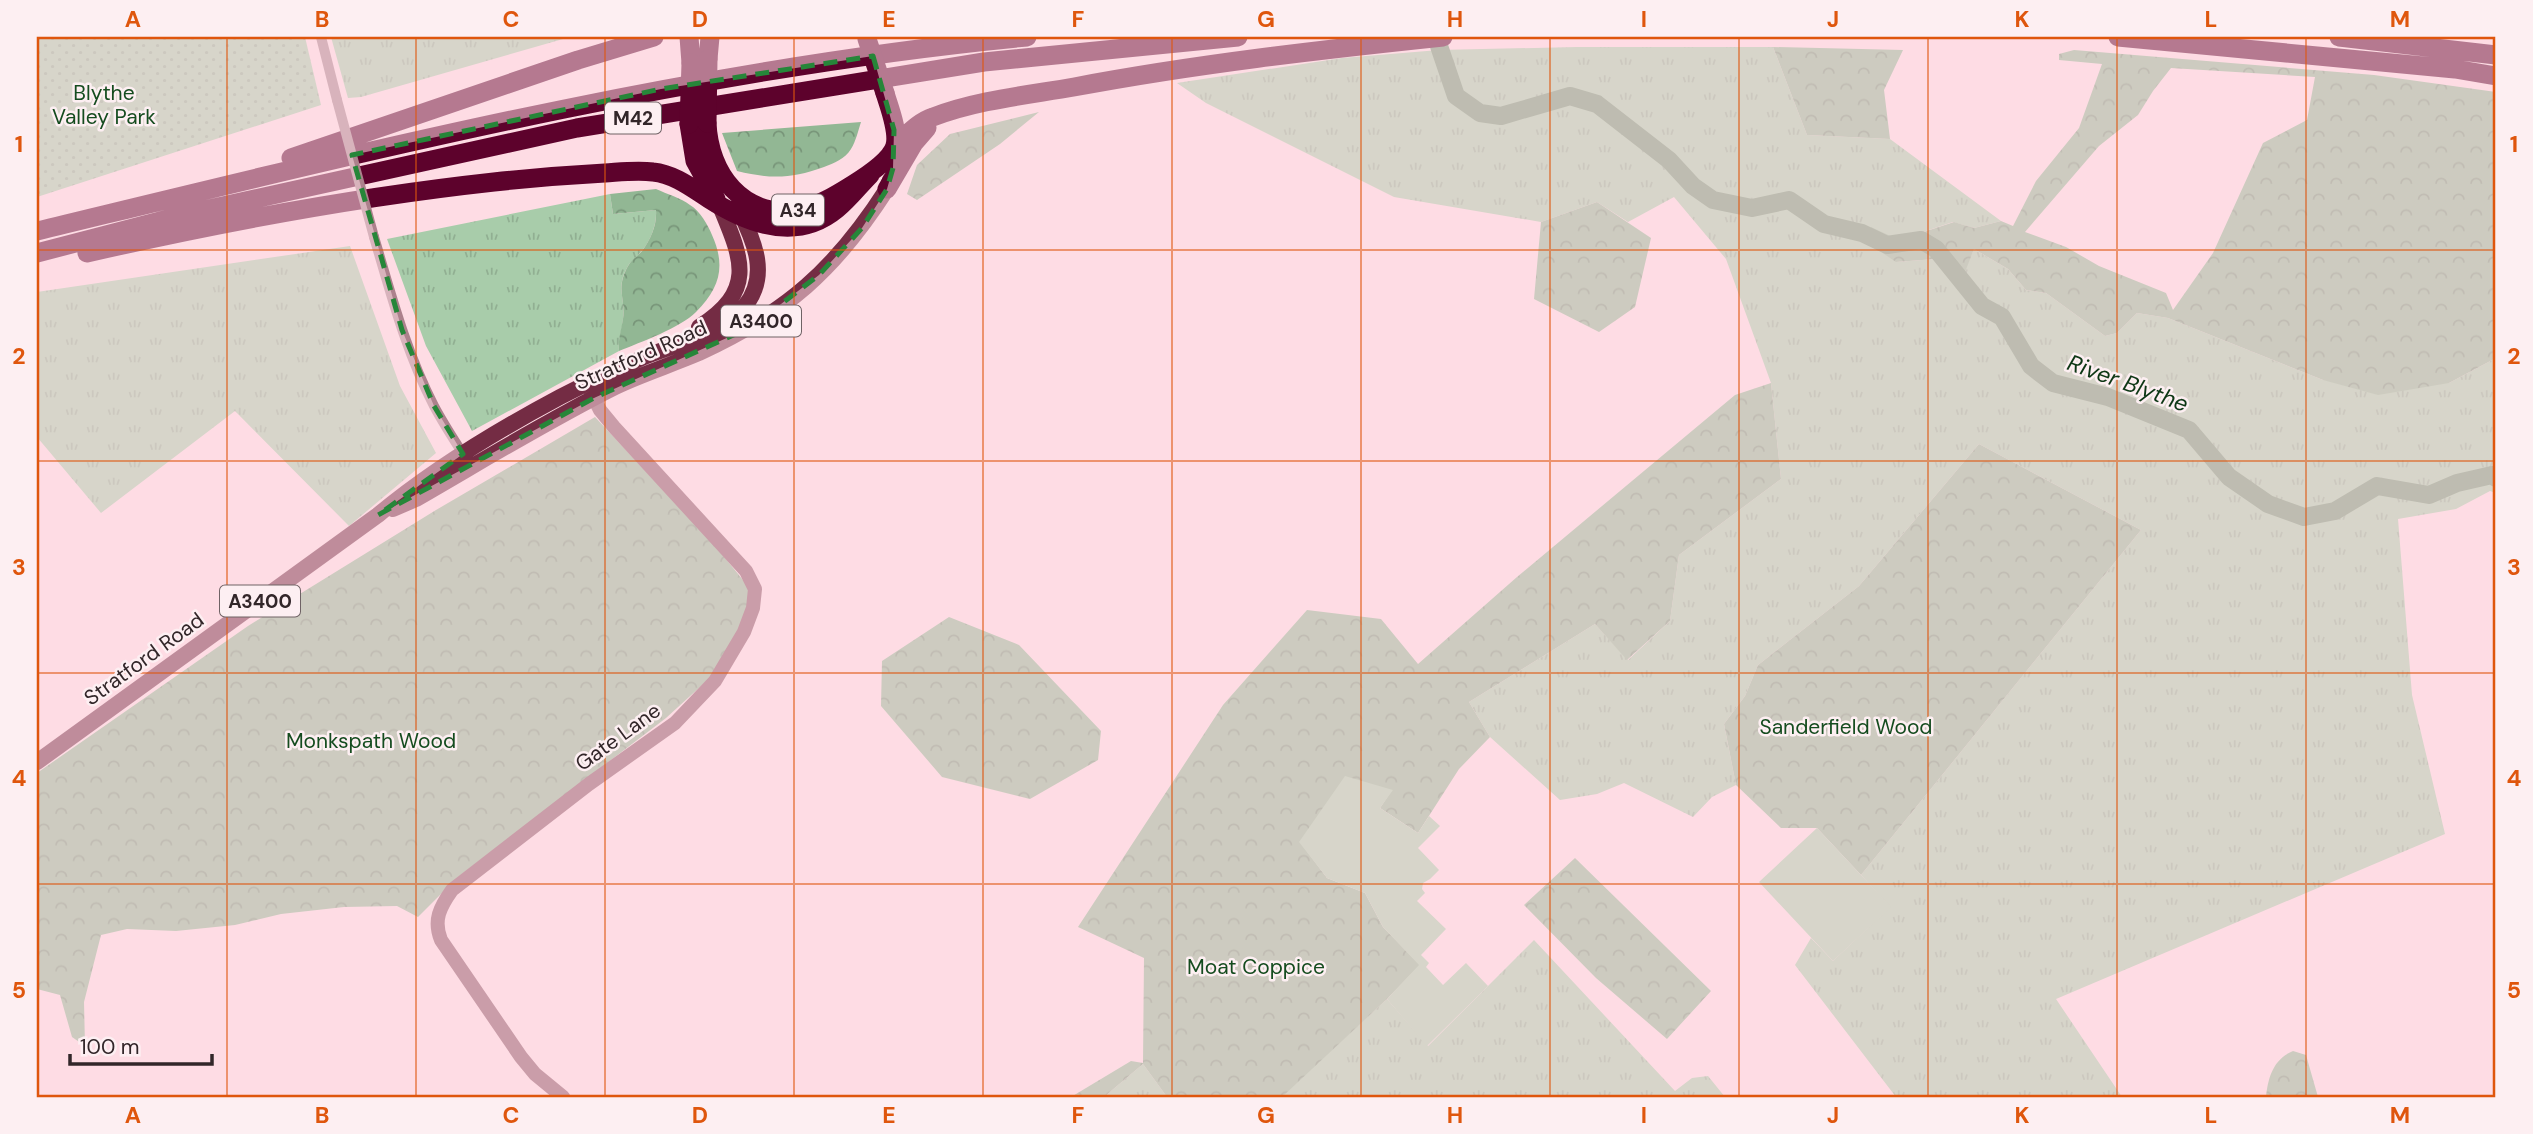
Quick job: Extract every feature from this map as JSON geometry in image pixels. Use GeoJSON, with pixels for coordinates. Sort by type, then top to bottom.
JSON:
{"type":"FeatureCollection","features":[{"type":"Feature","properties":{"kind":"highway"},"geometry":{"type":"LineString","coordinates":[[578,60],[623,37]]}},
{"type":"Feature","properties":{"kind":"highway"},"geometry":{"type":"LineString","coordinates":[[261,177],[287,159],[578,60],[654,37]]}},
{"type":"Feature","properties":{"kind":"highway"},"geometry":{"type":"LineString","coordinates":[[689,37],[699,61],[695,161],[720,206]]}},
{"type":"Feature","properties":{"kind":"highway"},"geometry":{"type":"LineString","coordinates":[[699,61],[710,37]]}},
{"type":"Feature","properties":{"kind":"highway","name":"M42"},"geometry":{"type":"LineString","coordinates":[[37,231],[493,123],[662,89],[847,59],[1027,37]]}},
{"type":"Feature","properties":{"kind":"highway","name":"M42"},"geometry":{"type":"LineString","coordinates":[[37,253],[191,213],[577,128],[984,62],[1238,37]]}},
{"type":"Feature","properties":{"kind":"highway"},"geometry":{"type":"LineString","coordinates":[[894,147],[925,120],[1008,98],[1143,73],[1280,54],[1443,37]]}},
{"type":"Feature","properties":{"kind":"highway"},"geometry":{"type":"LineString","coordinates":[[2118,37],[2455,69],[2496,76]]}},
{"type":"Feature","properties":{"kind":"highway"},"geometry":{"type":"LineString","coordinates":[[2339,37],[2496,55]]}},
{"type":"Feature","properties":{"kind":"highway"},"geometry":{"type":"LineString","coordinates":[[867,38],[885,93],[894,130],[894,147]]}},
{"type":"Feature","properties":{"kind":"highway"},"geometry":{"type":"LineString","coordinates":[[887,189],[923,132],[948,113]]}},
{"type":"Feature","properties":{"kind":"highway","name":"A34"},"geometry":{"type":"LineString","coordinates":[[698,123],[725,182],[755,204],[792,210],[817,204],[870,175],[894,147]]}},
{"type":"Feature","properties":{"kind":"highway"},"geometry":{"type":"LineString","coordinates":[[37,265],[173,233],[349,200],[542,177],[653,172],[675,178],[743,219],[785,227],[811,223],[837,209],[870,175]]}},
{"type":"Feature","properties":{"kind":"main road","name":"Stratford Road"},"geometry":{"type":"LineString","coordinates":[[37,762],[378,515],[409,489],[467,461],[541,408],[590,391],[619,385],[698,353],[751,327],[784,306],[846,247],[887,189],[894,147]]}},
{"type":"Feature","properties":{"kind":"main road","name":"Stratford Road"},"geometry":{"type":"LineString","coordinates":[[590,391],[642,358],[724,325],[747,305],[758,280],[759,264],[756,249],[725,182]]}},
{"type":"Feature","properties":{"kind":"main road"},"geometry":{"type":"LineString","coordinates":[[642,358],[715,317],[732,297],[738,282],[740,262],[738,250],[720,206]]}},
{"type":"Feature","properties":{"kind":"street"},"geometry":{"type":"LineString","coordinates":[[321,37],[374,237],[402,330],[434,406],[467,461]]}},
{"type":"Feature","properties":{"kind":"street","name":"Gate Lane"},"geometry":{"type":"LineString","coordinates":[[563,1097],[535,1074],[521,1057],[441,940],[436,928],[442,904],[452,890],[589,783],[675,723],[715,681],[744,632],[755,599],[755,589],[746,571],[614,427],[590,391]]}},
{"type":"Feature","properties":{"kind":"highlighted area"},"geometry":{"type":"Polygon","coordinates":[[[873,56],[894,130],[893,168],[887,189],[862,228],[819,275],[751,327],[594,398],[378,515],[463,454],[434,406],[402,330],[352,155],[661,89],[873,56]]]}},
{"type":"Feature","properties":{"kind":"green space","name":"Blythe Valley Park"},"geometry":{"type":"Polygon","coordinates":[[[37,37],[305,37],[321,105],[37,197],[37,37]]]}},
{"type":"Feature","properties":{"kind":"green space"},"geometry":{"type":"Polygon","coordinates":[[[331,37],[570,37],[361,97],[348,98],[331,37]]]}},
{"type":"Feature","properties":{"kind":"green space"},"geometry":{"type":"Polygon","coordinates":[[[1773,47],[1807,135],[1890,139],[2001,221],[1974,228],[1953,222],[1899,240],[1896,262],[1935,259],[1964,272],[1974,249],[2008,269],[2026,290],[2046,293],[2105,336],[2117,333],[2137,313],[2168,318],[2323,380],[2449,383],[2496,358],[2496,493],[2490,491],[2456,509],[2398,519],[2412,695],[2445,834],[2056,999],[2122,1097],[1896,1097],[1795,965],[1811,938],[1833,961],[1890,907],[1861,875],[2141,530],[1979,444],[1859,586],[1758,665],[1745,696],[1724,724],[1736,785],[1712,797],[1693,817],[1624,783],[1597,794],[1560,800],[1490,737],[1469,702],[1595,624],[1628,660],[1670,621],[1679,555],[1781,479],[1771,383],[1726,259],[1674,197],[1628,222],[1597,202],[1541,222],[1394,197],[1206,103],[1177,83],[1342,58],[1439,50],[1773,47]]]}},
{"type":"Feature","properties":{"kind":"green space"},"geometry":{"type":"Polygon","coordinates":[[[1773,47],[1903,50],[1884,90],[1890,139],[1807,135],[1773,47]]]}},
{"type":"Feature","properties":{"kind":"green space"},"geometry":{"type":"Polygon","coordinates":[[[2074,50],[2374,75],[2496,92],[2496,358],[2449,383],[2378,395],[2323,380],[2168,318],[2137,313],[2117,333],[2105,336],[2046,293],[2026,290],[2008,269],[1974,249],[1965,272],[1935,259],[1896,262],[1868,243],[1871,227],[1899,240],[1954,222],[1974,228],[2001,221],[2013,226],[2036,181],[2079,128],[2102,64],[2059,60],[2059,54],[2074,50]],[[2171,68],[2138,115],[2099,146],[2025,232],[2066,247],[2099,266],[2166,293],[2173,310],[2213,253],[2263,143],[2307,120],[2315,77],[2171,68]]]}},
{"type":"Feature","properties":{"kind":"green space"},"geometry":{"type":"Polygon","coordinates":[[[1039,112],[1000,144],[917,200],[907,194],[917,165],[950,134],[1039,112]]]}},
{"type":"Feature","properties":{"kind":"green space"},"geometry":{"type":"Polygon","coordinates":[[[861,122],[853,146],[842,158],[832,164],[791,176],[737,171],[722,133],[861,122]]]}},
{"type":"Feature","properties":{"kind":"green space"},"geometry":{"type":"Polygon","coordinates":[[[656,189],[678,198],[703,218],[719,257],[718,276],[711,294],[689,318],[660,334],[619,351],[624,312],[622,281],[629,264],[651,237],[656,210],[613,214],[610,194],[656,189]]]}},
{"type":"Feature","properties":{"kind":"green space"},"geometry":{"type":"Polygon","coordinates":[[[610,194],[613,214],[656,210],[654,228],[649,239],[643,250],[629,264],[622,281],[624,312],[619,351],[472,431],[426,346],[387,239],[610,194]]]}},
{"type":"Feature","properties":{"kind":"green space"},"geometry":{"type":"Polygon","coordinates":[[[1597,202],[1651,238],[1635,307],[1599,332],[1534,299],[1541,222],[1597,202]]]}},
{"type":"Feature","properties":{"kind":"green space"},"geometry":{"type":"Polygon","coordinates":[[[350,246],[400,386],[436,453],[349,526],[235,411],[101,513],[37,437],[37,292],[350,246]]]}},
{"type":"Feature","properties":{"kind":"green space","name":"Moat Coppice"},"geometry":{"type":"Polygon","coordinates":[[[1771,383],[1781,479],[1679,555],[1670,621],[1627,660],[1595,624],[1469,702],[1490,737],[1459,769],[1418,833],[1380,808],[1392,790],[1300,842],[1327,878],[1365,893],[1383,927],[1420,965],[1387,999],[1282,1097],[1167,1097],[1143,1064],[1104,1097],[1071,1097],[1131,1061],[1143,1063],[1144,958],[1078,927],[1223,705],[1307,610],[1381,619],[1418,664],[1517,577],[1735,395],[1771,383]]]}},
{"type":"Feature","properties":{"kind":"green space","name":"Monkspath Wood"},"geometry":{"type":"Polygon","coordinates":[[[595,417],[713,543],[751,590],[745,619],[711,677],[666,718],[458,877],[418,917],[397,906],[344,907],[281,914],[235,925],[176,931],[127,929],[101,935],[84,1002],[85,1046],[72,1037],[60,995],[37,989],[37,773],[248,626],[436,510],[595,417]]]}},
{"type":"Feature","properties":{"kind":"green space","name":"Sanderfield Wood"},"geometry":{"type":"Polygon","coordinates":[[[1979,444],[2141,530],[1861,875],[1817,828],[1781,828],[1736,785],[1724,724],[1745,696],[1758,665],[1859,586],[1979,444]]]}},
{"type":"Feature","properties":{"kind":"green space"},"geometry":{"type":"Polygon","coordinates":[[[949,617],[1019,645],[1101,731],[1098,760],[1030,799],[942,777],[881,706],[882,661],[949,617]]]}},
{"type":"Feature","properties":{"kind":"green space"},"geometry":{"type":"Polygon","coordinates":[[[1345,776],[1393,790],[1380,808],[1418,833],[1429,816],[1440,826],[1418,848],[1439,870],[1423,883],[1422,889],[1425,893],[1417,901],[1446,929],[1421,955],[1429,963],[1426,967],[1443,985],[1466,963],[1488,986],[1427,1046],[1387,999],[1419,965],[1383,927],[1365,893],[1327,878],[1299,842],[1345,776]]]}},
{"type":"Feature","properties":{"kind":"green space"},"geometry":{"type":"Polygon","coordinates":[[[1817,828],[1891,907],[1833,961],[1759,882],[1817,828]]]}},
{"type":"Feature","properties":{"kind":"green space"},"geometry":{"type":"Polygon","coordinates":[[[1575,858],[1711,991],[1667,1039],[1596,978],[1524,905],[1575,858]]]}},
{"type":"Feature","properties":{"kind":"green space"},"geometry":{"type":"Polygon","coordinates":[[[1534,940],[1675,1091],[1692,1078],[1708,1076],[1725,1097],[1280,1097],[1387,999],[1428,1046],[1534,940]]]}},
{"type":"Feature","properties":{"kind":"green space"},"geometry":{"type":"Polygon","coordinates":[[[2293,1051],[2306,1055],[2318,1097],[2266,1097],[2268,1083],[2276,1064],[2293,1051]]]}},
{"type":"Feature","properties":{"kind":"green space"},"geometry":{"type":"Polygon","coordinates":[[[1143,1064],[1167,1097],[1104,1097],[1143,1064]]]}},
{"type":"Feature","properties":{"kind":"waterway","name":"River Blythe"},"geometry":{"type":"LineString","coordinates":[[1439,46],[1456,96],[1480,113],[1501,116],[1570,96],[1597,104],[1669,160],[1693,186],[1713,200],[1752,208],[1789,200],[1824,224],[1862,233],[1887,245],[1921,240],[1936,249],[1982,306],[2002,317],[2031,366],[2053,383],[2108,397],[2189,430],[2229,477],[2268,504],[2304,517],[2335,511],[2377,486],[2429,495],[2457,483],[2492,475],[2496,478]]}}]}
